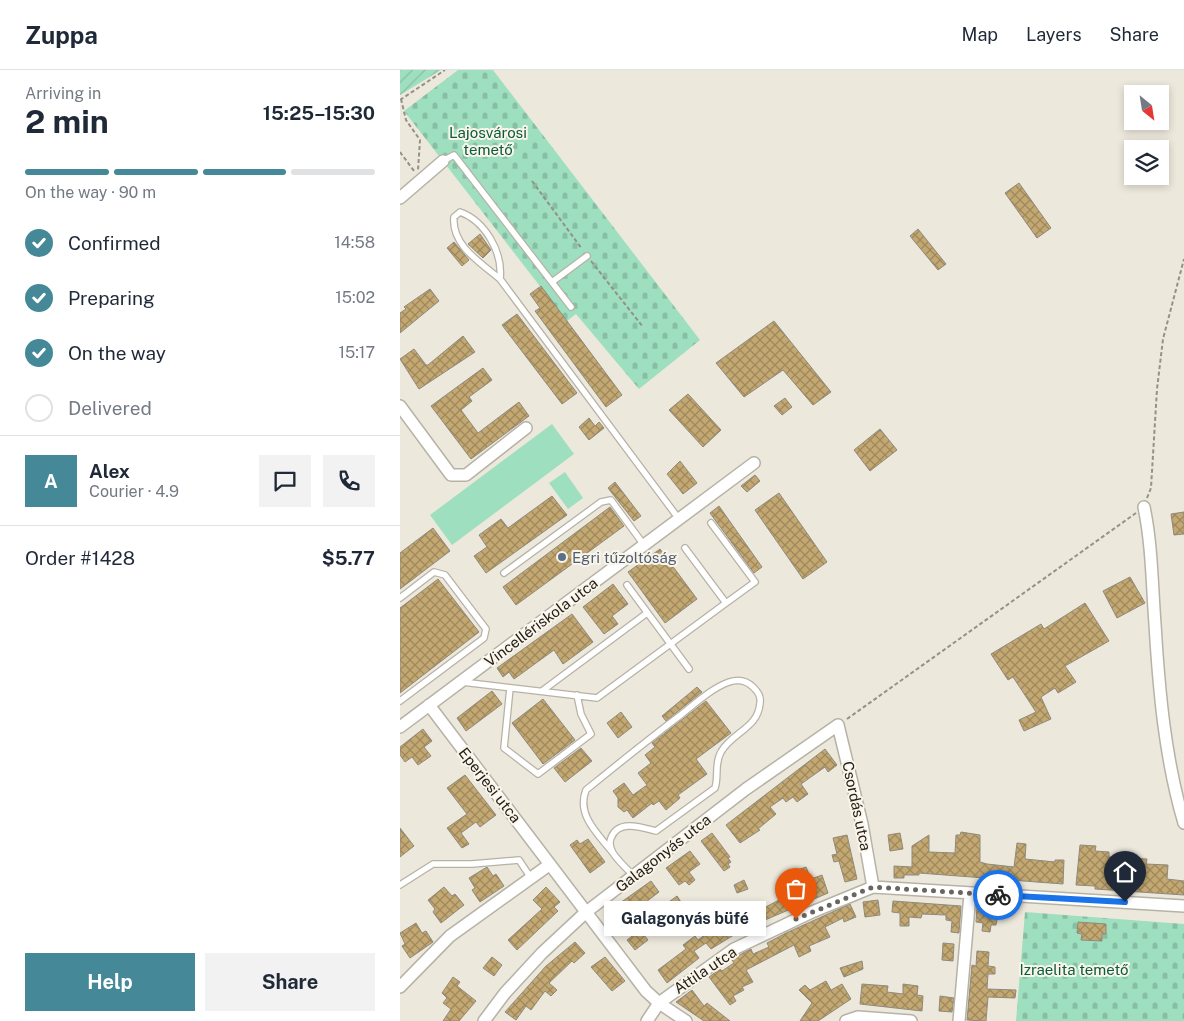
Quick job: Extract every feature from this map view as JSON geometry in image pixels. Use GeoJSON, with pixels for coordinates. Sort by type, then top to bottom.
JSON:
{"type":"FeatureCollection","features":[{"type":"Feature","properties":{"kind":"street"},"geometry":{"type":"LineString","coordinates":[[400,198],[443,161]]}},
{"type":"Feature","properties":{"kind":"street"},"geometry":{"type":"LineString","coordinates":[[400,406],[451,475],[466,475],[526,428]]}},
{"type":"Feature","properties":{"kind":"street","name":"Vincellériskola utca"},"geometry":{"type":"LineString","coordinates":[[400,727],[754,462]]}},
{"type":"Feature","properties":{"kind":"street"},"geometry":{"type":"LineString","coordinates":[[1144,507],[1149,528],[1156,651],[1168,758],[1184,821]]}},
{"type":"Feature","properties":{"kind":"street","name":"Eperjesi utca"},"geometry":{"type":"LineString","coordinates":[[429,705],[527,833],[585,913],[646,990],[659,1003],[686,1021]]}},
{"type":"Feature","properties":{"kind":"street","name":"Galagonyás utca"},"geometry":{"type":"LineString","coordinates":[[484,1021],[505,993],[542,953],[585,913],[746,789],[838,725]]}},
{"type":"Feature","properties":{"kind":"street","name":"Csordás utca"},"geometry":{"type":"LineString","coordinates":[[838,725],[862,824],[873,887]]}},
{"type":"Feature","properties":{"kind":"street"},"geometry":{"type":"LineString","coordinates":[[400,987],[450,936],[549,865]]}},
{"type":"Feature","properties":{"kind":"street","name":"Attila utca"},"geometry":{"type":"LineString","coordinates":[[647,1021],[659,1003],[734,949],[812,912],[873,887],[1184,906]]}},
{"type":"Feature","properties":{"kind":"street"},"geometry":{"type":"LineString","coordinates":[[959,1021],[970,894]]}},
{"type":"Feature","properties":{"kind":"street"},"geometry":{"type":"LineString","coordinates":[[846,1021],[858,1017],[911,1021]]}},
{"type":"Feature","properties":{"kind":"lane"},"geometry":{"type":"LineString","coordinates":[[443,161],[454,154],[571,307]]}},
{"type":"Feature","properties":{"kind":"lane"},"geometry":{"type":"LineString","coordinates":[[500,279],[501,271],[495,246],[471,216],[460,212],[454,217],[453,227],[466,250],[500,279],[679,519]]}},
{"type":"Feature","properties":{"kind":"lane"},"geometry":{"type":"LineString","coordinates":[[552,282],[587,256]]}},
{"type":"Feature","properties":{"kind":"lane"},"geometry":{"type":"LineString","coordinates":[[504,573],[601,502],[611,500],[644,545]]}},
{"type":"Feature","properties":{"kind":"lane"},"geometry":{"type":"LineString","coordinates":[[462,682],[597,698],[755,582],[711,524]]}},
{"type":"Feature","properties":{"kind":"lane"},"geometry":{"type":"LineString","coordinates":[[684,548],[726,603]]}},
{"type":"Feature","properties":{"kind":"lane"},"geometry":{"type":"LineString","coordinates":[[400,598],[434,572],[445,575],[486,629],[484,638],[400,701]]}},
{"type":"Feature","properties":{"kind":"lane"},"geometry":{"type":"LineString","coordinates":[[626,585],[689,669]]}},
{"type":"Feature","properties":{"kind":"lane"},"geometry":{"type":"LineString","coordinates":[[542,691],[647,612]]}},
{"type":"Feature","properties":{"kind":"lane"},"geometry":{"type":"LineString","coordinates":[[613,853],[610,843],[612,835],[619,828],[628,825],[656,831],[715,788],[718,779],[717,764],[721,750],[750,726],[760,709],[761,700],[758,692],[749,683],[738,680],[727,682],[703,698],[586,790],[583,798],[587,820],[613,853],[634,876]]}},
{"type":"Feature","properties":{"kind":"lane"},"geometry":{"type":"LineString","coordinates":[[510,688],[504,748],[538,774],[591,734],[580,714],[577,695]]}},
{"type":"Feature","properties":{"kind":"lane"},"geometry":{"type":"LineString","coordinates":[[400,885],[433,864],[472,864],[519,860],[531,878]]}},
{"type":"Feature","properties":{"kind":"path"},"geometry":{"type":"LineString","coordinates":[[420,179],[417,163],[420,140],[406,120],[401,100],[445,70]]}},
{"type":"Feature","properties":{"kind":"path"},"geometry":{"type":"LineString","coordinates":[[400,152],[420,179]]}},
{"type":"Feature","properties":{"kind":"path"},"geometry":{"type":"LineString","coordinates":[[532,181],[587,256],[644,327]]}},
{"type":"Feature","properties":{"kind":"path"},"geometry":{"type":"LineString","coordinates":[[838,725],[1048,578],[1144,507],[1151,488],[1157,389],[1163,339],[1184,259]]}},
{"type":"Feature","properties":{"kind":"green space"},"geometry":{"type":"Polygon","coordinates":[[[400,70],[441,70],[400,95],[400,70]]]}},
{"type":"Feature","properties":{"kind":"green space","name":"Lajosvárosi temető"},"geometry":{"type":"Polygon","coordinates":[[[458,70],[493,70],[700,340],[639,389],[576,314],[567,321],[404,111],[458,70]]]}},
{"type":"Feature","properties":{"kind":"green space"},"geometry":{"type":"Polygon","coordinates":[[[552,424],[574,454],[452,545],[430,515],[552,424]]]}},
{"type":"Feature","properties":{"kind":"green space"},"geometry":{"type":"Polygon","coordinates":[[[565,472],[583,498],[568,509],[549,483],[565,472]]]}},
{"type":"Feature","properties":{"kind":"green space","name":"Izraelita temető"},"geometry":{"type":"Polygon","coordinates":[[[1025,912],[1184,924],[1184,1021],[1016,1021],[1025,912]]]}},
{"type":"Feature","properties":{"kind":"building"},"geometry":{"type":"Polygon","coordinates":[[[1019,183],[1051,228],[1037,238],[1005,193],[1019,183]]]}},
{"type":"Feature","properties":{"kind":"building"},"geometry":{"type":"Polygon","coordinates":[[[918,229],[946,264],[938,270],[910,236],[918,229]]]}},
{"type":"Feature","properties":{"kind":"building"},"geometry":{"type":"Polygon","coordinates":[[[480,234],[491,250],[483,258],[468,244],[480,234]]]}},
{"type":"Feature","properties":{"kind":"building"},"geometry":{"type":"Polygon","coordinates":[[[454,242],[469,260],[462,266],[447,248],[454,242]]]}},
{"type":"Feature","properties":{"kind":"building"},"geometry":{"type":"Polygon","coordinates":[[[541,286],[622,395],[606,407],[535,311],[540,308],[530,294],[541,286]]]}},
{"type":"Feature","properties":{"kind":"building"},"geometry":{"type":"Polygon","coordinates":[[[430,289],[439,301],[400,333],[400,313],[406,309],[404,307],[430,289]]]}},
{"type":"Feature","properties":{"kind":"building"},"geometry":{"type":"Polygon","coordinates":[[[517,314],[577,393],[562,404],[502,325],[517,314]]]}},
{"type":"Feature","properties":{"kind":"building"},"geometry":{"type":"Polygon","coordinates":[[[774,321],[831,392],[813,405],[783,370],[744,397],[716,363],[774,321]]]}},
{"type":"Feature","properties":{"kind":"building"},"geometry":{"type":"Polygon","coordinates":[[[463,336],[475,352],[419,389],[400,359],[414,349],[426,365],[428,365],[463,336]]]}},
{"type":"Feature","properties":{"kind":"building"},"geometry":{"type":"Polygon","coordinates":[[[483,368],[492,380],[469,397],[472,401],[461,410],[478,433],[519,402],[529,416],[471,459],[431,406],[483,368]]]}},
{"type":"Feature","properties":{"kind":"building"},"geometry":{"type":"Polygon","coordinates":[[[688,394],[721,430],[703,447],[669,410],[688,394]]]}},
{"type":"Feature","properties":{"kind":"building"},"geometry":{"type":"Polygon","coordinates":[[[785,398],[792,407],[782,415],[774,406],[785,398]]]}},
{"type":"Feature","properties":{"kind":"building"},"geometry":{"type":"Polygon","coordinates":[[[589,418],[595,426],[599,422],[604,428],[589,440],[579,427],[589,418]]]}},
{"type":"Feature","properties":{"kind":"building"},"geometry":{"type":"Polygon","coordinates":[[[880,429],[897,450],[870,471],[854,450],[880,429]]]}},
{"type":"Feature","properties":{"kind":"building"},"geometry":{"type":"Polygon","coordinates":[[[680,461],[697,483],[683,494],[667,474],[680,461]]]}},
{"type":"Feature","properties":{"kind":"building"},"geometry":{"type":"Polygon","coordinates":[[[755,475],[760,481],[747,492],[741,486],[755,475]]]}},
{"type":"Feature","properties":{"kind":"building"},"geometry":{"type":"Polygon","coordinates":[[[615,482],[641,516],[634,521],[608,488],[615,482]]]}},
{"type":"Feature","properties":{"kind":"building"},"geometry":{"type":"Polygon","coordinates":[[[779,493],[827,562],[803,579],[755,510],[779,493]]]}},
{"type":"Feature","properties":{"kind":"building"},"geometry":{"type":"Polygon","coordinates":[[[552,496],[567,515],[486,573],[474,556],[487,547],[479,535],[501,519],[508,528],[552,496]]]}},
{"type":"Feature","properties":{"kind":"building"},"geometry":{"type":"Polygon","coordinates":[[[719,506],[762,567],[754,573],[710,513],[719,506]]]}},
{"type":"Feature","properties":{"kind":"building","name":"Egri tűzoltóság"},"geometry":{"type":"Polygon","coordinates":[[[610,507],[624,526],[516,605],[503,587],[610,507]]]}},
{"type":"Feature","properties":{"kind":"building"},"geometry":{"type":"Polygon","coordinates":[[[1184,512],[1184,534],[1174,535],[1171,514],[1184,512]]]}},
{"type":"Feature","properties":{"kind":"building"},"geometry":{"type":"Polygon","coordinates":[[[433,528],[450,551],[400,589],[400,553],[433,528]]]}},
{"type":"Feature","properties":{"kind":"building"},"geometry":{"type":"Polygon","coordinates":[[[660,549],[697,599],[665,623],[628,572],[660,549]]]}},
{"type":"Feature","properties":{"kind":"building"},"geometry":{"type":"Polygon","coordinates":[[[1130,577],[1145,603],[1117,618],[1103,591],[1130,577]]]}},
{"type":"Feature","properties":{"kind":"building"},"geometry":{"type":"Polygon","coordinates":[[[438,579],[479,632],[400,693],[400,608],[438,579]]]}},
{"type":"Feature","properties":{"kind":"building"},"geometry":{"type":"Polygon","coordinates":[[[613,584],[628,604],[612,616],[618,624],[604,634],[583,607],[613,584]]]}},
{"type":"Feature","properties":{"kind":"building"},"geometry":{"type":"Polygon","coordinates":[[[1085,603],[1109,641],[1065,666],[1076,682],[1058,693],[1055,688],[1041,697],[1051,719],[1024,731],[1019,720],[1036,712],[1013,677],[1008,680],[991,654],[1041,624],[1044,629],[1085,603]]]}},
{"type":"Feature","properties":{"kind":"building"},"geometry":{"type":"Polygon","coordinates":[[[572,614],[593,642],[563,664],[554,650],[514,679],[509,672],[503,677],[497,668],[572,614]]]}},
{"type":"Feature","properties":{"kind":"building"},"geometry":{"type":"Polygon","coordinates":[[[697,687],[702,692],[666,721],[662,716],[697,687]]]}},
{"type":"Feature","properties":{"kind":"building"},"geometry":{"type":"Polygon","coordinates":[[[492,691],[502,704],[466,731],[457,718],[492,691]]]}},
{"type":"Feature","properties":{"kind":"building"},"geometry":{"type":"Polygon","coordinates":[[[543,699],[575,740],[543,764],[512,723],[543,699]]]}},
{"type":"Feature","properties":{"kind":"building"},"geometry":{"type":"Polygon","coordinates":[[[706,701],[731,733],[696,759],[707,774],[678,795],[680,798],[666,810],[659,801],[653,805],[652,803],[633,818],[627,810],[624,812],[618,807],[618,798],[613,791],[624,783],[633,795],[647,785],[638,773],[651,763],[645,755],[655,747],[652,743],[706,701]]]}},
{"type":"Feature","properties":{"kind":"building"},"geometry":{"type":"Polygon","coordinates":[[[621,712],[632,727],[618,738],[607,723],[621,712]]]}},
{"type":"Feature","properties":{"kind":"building"},"geometry":{"type":"Polygon","coordinates":[[[423,729],[432,741],[424,747],[431,756],[418,765],[412,757],[405,762],[400,755],[400,747],[423,729]]]}},
{"type":"Feature","properties":{"kind":"building"},"geometry":{"type":"Polygon","coordinates":[[[581,748],[592,761],[565,782],[554,768],[581,748]]]}},
{"type":"Feature","properties":{"kind":"building"},"geometry":{"type":"Polygon","coordinates":[[[825,749],[837,765],[828,772],[825,767],[801,784],[808,794],[797,802],[793,797],[786,802],[783,798],[770,807],[776,814],[758,829],[760,830],[740,843],[726,825],[825,749]]]}},
{"type":"Feature","properties":{"kind":"building"},"geometry":{"type":"Polygon","coordinates":[[[465,775],[496,815],[480,827],[476,822],[461,833],[469,844],[462,848],[447,828],[467,814],[447,788],[465,775]]]}},
{"type":"Feature","properties":{"kind":"building"},"geometry":{"type":"Polygon","coordinates":[[[400,828],[414,846],[400,857],[400,828]]]}},
{"type":"Feature","properties":{"kind":"building"},"geometry":{"type":"Polygon","coordinates":[[[961,832],[980,835],[980,862],[987,864],[1014,867],[1017,843],[1026,844],[1025,859],[1055,862],[1055,860],[1064,860],[1063,884],[919,873],[919,875],[904,875],[904,878],[894,878],[894,866],[912,867],[912,846],[929,835],[929,852],[955,853],[956,835],[960,835],[961,832]]]}},
{"type":"Feature","properties":{"kind":"building"},"geometry":{"type":"Polygon","coordinates":[[[712,833],[730,857],[728,858],[731,862],[728,864],[730,867],[724,871],[701,841],[712,833]]]}},
{"type":"Feature","properties":{"kind":"building"},"geometry":{"type":"Polygon","coordinates":[[[900,833],[903,849],[890,851],[888,835],[900,833]]]}},
{"type":"Feature","properties":{"kind":"building"},"geometry":{"type":"Polygon","coordinates":[[[847,835],[857,879],[845,882],[839,861],[834,862],[832,855],[837,854],[833,838],[847,835]]]}},
{"type":"Feature","properties":{"kind":"building"},"geometry":{"type":"Polygon","coordinates":[[[588,839],[605,862],[590,873],[570,845],[577,840],[580,844],[588,839]]]}},
{"type":"Feature","properties":{"kind":"building"},"geometry":{"type":"Polygon","coordinates":[[[1080,845],[1096,846],[1095,851],[1109,852],[1109,857],[1147,859],[1146,864],[1168,865],[1167,879],[1184,881],[1184,895],[1095,889],[1095,886],[1076,885],[1080,845]]]}},
{"type":"Feature","properties":{"kind":"building"},"geometry":{"type":"Polygon","coordinates":[[[690,851],[700,864],[689,872],[695,880],[689,885],[685,881],[679,885],[666,868],[690,851]]]}},
{"type":"Feature","properties":{"kind":"building"},"geometry":{"type":"Polygon","coordinates":[[[487,867],[493,876],[496,874],[504,886],[480,902],[472,890],[475,888],[469,878],[487,867]]]}},
{"type":"Feature","properties":{"kind":"building"},"geometry":{"type":"Polygon","coordinates":[[[806,867],[811,879],[822,875],[828,893],[751,926],[744,913],[756,907],[758,911],[802,888],[795,871],[806,867]]]}},
{"type":"Feature","properties":{"kind":"building"},"geometry":{"type":"Polygon","coordinates":[[[744,880],[748,889],[737,893],[734,885],[744,880]]]}},
{"type":"Feature","properties":{"kind":"building"},"geometry":{"type":"Polygon","coordinates":[[[651,881],[659,892],[629,915],[620,903],[651,881]]]}},
{"type":"Feature","properties":{"kind":"building"},"geometry":{"type":"Polygon","coordinates":[[[444,887],[452,896],[455,894],[464,905],[441,923],[433,912],[435,909],[428,900],[444,887]]]}},
{"type":"Feature","properties":{"kind":"building"},"geometry":{"type":"Polygon","coordinates":[[[546,887],[560,902],[554,907],[558,911],[517,950],[508,940],[542,909],[533,900],[546,887]]]}},
{"type":"Feature","properties":{"kind":"building"},"geometry":{"type":"Polygon","coordinates":[[[677,896],[683,905],[672,913],[666,904],[677,896]]]}},
{"type":"Feature","properties":{"kind":"building"},"geometry":{"type":"Polygon","coordinates":[[[878,900],[880,915],[865,917],[863,902],[878,900]]]}},
{"type":"Feature","properties":{"kind":"building"},"geometry":{"type":"Polygon","coordinates":[[[893,901],[961,906],[959,933],[951,932],[952,921],[946,920],[946,915],[922,914],[921,918],[909,917],[909,926],[900,926],[900,913],[892,912],[893,901]]]}},
{"type":"Feature","properties":{"kind":"building"},"geometry":{"type":"Polygon","coordinates":[[[850,904],[856,917],[844,922],[843,918],[825,927],[830,937],[809,946],[811,951],[799,957],[794,945],[746,970],[753,982],[742,987],[744,990],[733,996],[736,1001],[730,1005],[709,977],[720,969],[722,971],[734,963],[732,960],[743,953],[751,949],[753,954],[769,947],[767,943],[850,904]]]}},
{"type":"Feature","properties":{"kind":"building"},"geometry":{"type":"Polygon","coordinates":[[[977,907],[994,909],[993,914],[998,914],[996,925],[991,925],[990,932],[982,931],[983,923],[976,922],[977,907]]]}},
{"type":"Feature","properties":{"kind":"building"},"geometry":{"type":"Polygon","coordinates":[[[730,916],[737,933],[711,949],[706,943],[694,951],[699,958],[667,983],[658,970],[686,949],[683,945],[695,936],[698,940],[730,916]]]}},
{"type":"Feature","properties":{"kind":"building"},"geometry":{"type":"Polygon","coordinates":[[[1078,922],[1106,924],[1106,934],[1102,934],[1102,941],[1081,940],[1082,934],[1077,933],[1078,922]]]}},
{"type":"Feature","properties":{"kind":"building"},"geometry":{"type":"Polygon","coordinates":[[[416,923],[422,933],[426,931],[433,942],[410,958],[402,946],[405,944],[400,933],[416,923]]]}},
{"type":"Feature","properties":{"kind":"building"},"geometry":{"type":"Polygon","coordinates":[[[640,930],[648,940],[635,950],[627,940],[640,930]]]}},
{"type":"Feature","properties":{"kind":"building"},"geometry":{"type":"Polygon","coordinates":[[[575,942],[585,953],[574,963],[572,961],[549,983],[557,990],[551,996],[545,991],[531,1010],[526,1006],[516,1020],[505,1012],[546,966],[575,942]]]}},
{"type":"Feature","properties":{"kind":"building"},"geometry":{"type":"Polygon","coordinates":[[[943,943],[954,944],[953,961],[942,960],[943,943]]]}},
{"type":"Feature","properties":{"kind":"building"},"geometry":{"type":"Polygon","coordinates":[[[977,951],[989,952],[988,966],[995,967],[995,974],[988,974],[987,989],[1016,990],[1015,998],[988,997],[986,1021],[967,1020],[972,965],[976,966],[977,951]]]}},
{"type":"Feature","properties":{"kind":"building"},"geometry":{"type":"Polygon","coordinates":[[[492,957],[502,965],[494,976],[483,968],[492,957]]]}},
{"type":"Feature","properties":{"kind":"building"},"geometry":{"type":"Polygon","coordinates":[[[605,957],[625,981],[612,991],[591,967],[605,957]]]}},
{"type":"Feature","properties":{"kind":"building"},"geometry":{"type":"Polygon","coordinates":[[[862,961],[863,969],[844,977],[840,968],[862,961]]]}},
{"type":"Feature","properties":{"kind":"building"},"geometry":{"type":"Polygon","coordinates":[[[453,977],[460,982],[457,986],[476,1001],[459,1021],[443,1021],[451,1009],[443,1003],[447,998],[442,993],[453,977]]]}},
{"type":"Feature","properties":{"kind":"building"},"geometry":{"type":"Polygon","coordinates":[[[826,981],[831,990],[842,984],[851,999],[818,1021],[800,1021],[812,1003],[799,990],[805,985],[810,990],[826,981]]]}},
{"type":"Feature","properties":{"kind":"building"},"geometry":{"type":"Polygon","coordinates":[[[862,984],[888,986],[887,992],[903,994],[903,984],[918,986],[917,995],[923,996],[922,1011],[860,1004],[862,984]]]}},
{"type":"Feature","properties":{"kind":"building"},"geometry":{"type":"Polygon","coordinates":[[[692,990],[704,1006],[707,1003],[730,1021],[704,1021],[676,1002],[692,990]]]}},
{"type":"Feature","properties":{"kind":"building"},"geometry":{"type":"Polygon","coordinates":[[[940,996],[954,998],[952,1012],[939,1011],[940,996]]]}},
{"type":"Feature","properties":{"kind":"way so far"},"geometry":{"type":"LineString","coordinates":[[796,919],[873,887],[896,890],[998,895]]}},
{"type":"Feature","properties":{"kind":"place","name":"Egri tűzoltóság"},"geometry":{"type":"Point","coordinates":[562,557]}},
{"type":"Feature","properties":{"kind":"place","name":"Galagonyás büfé"},"geometry":{"type":"Point","coordinates":[796,919]}},
{"type":"Feature","properties":{"kind":"route"},"geometry":{"type":"LineString","coordinates":[[998,895],[1125,902]]}}]}
